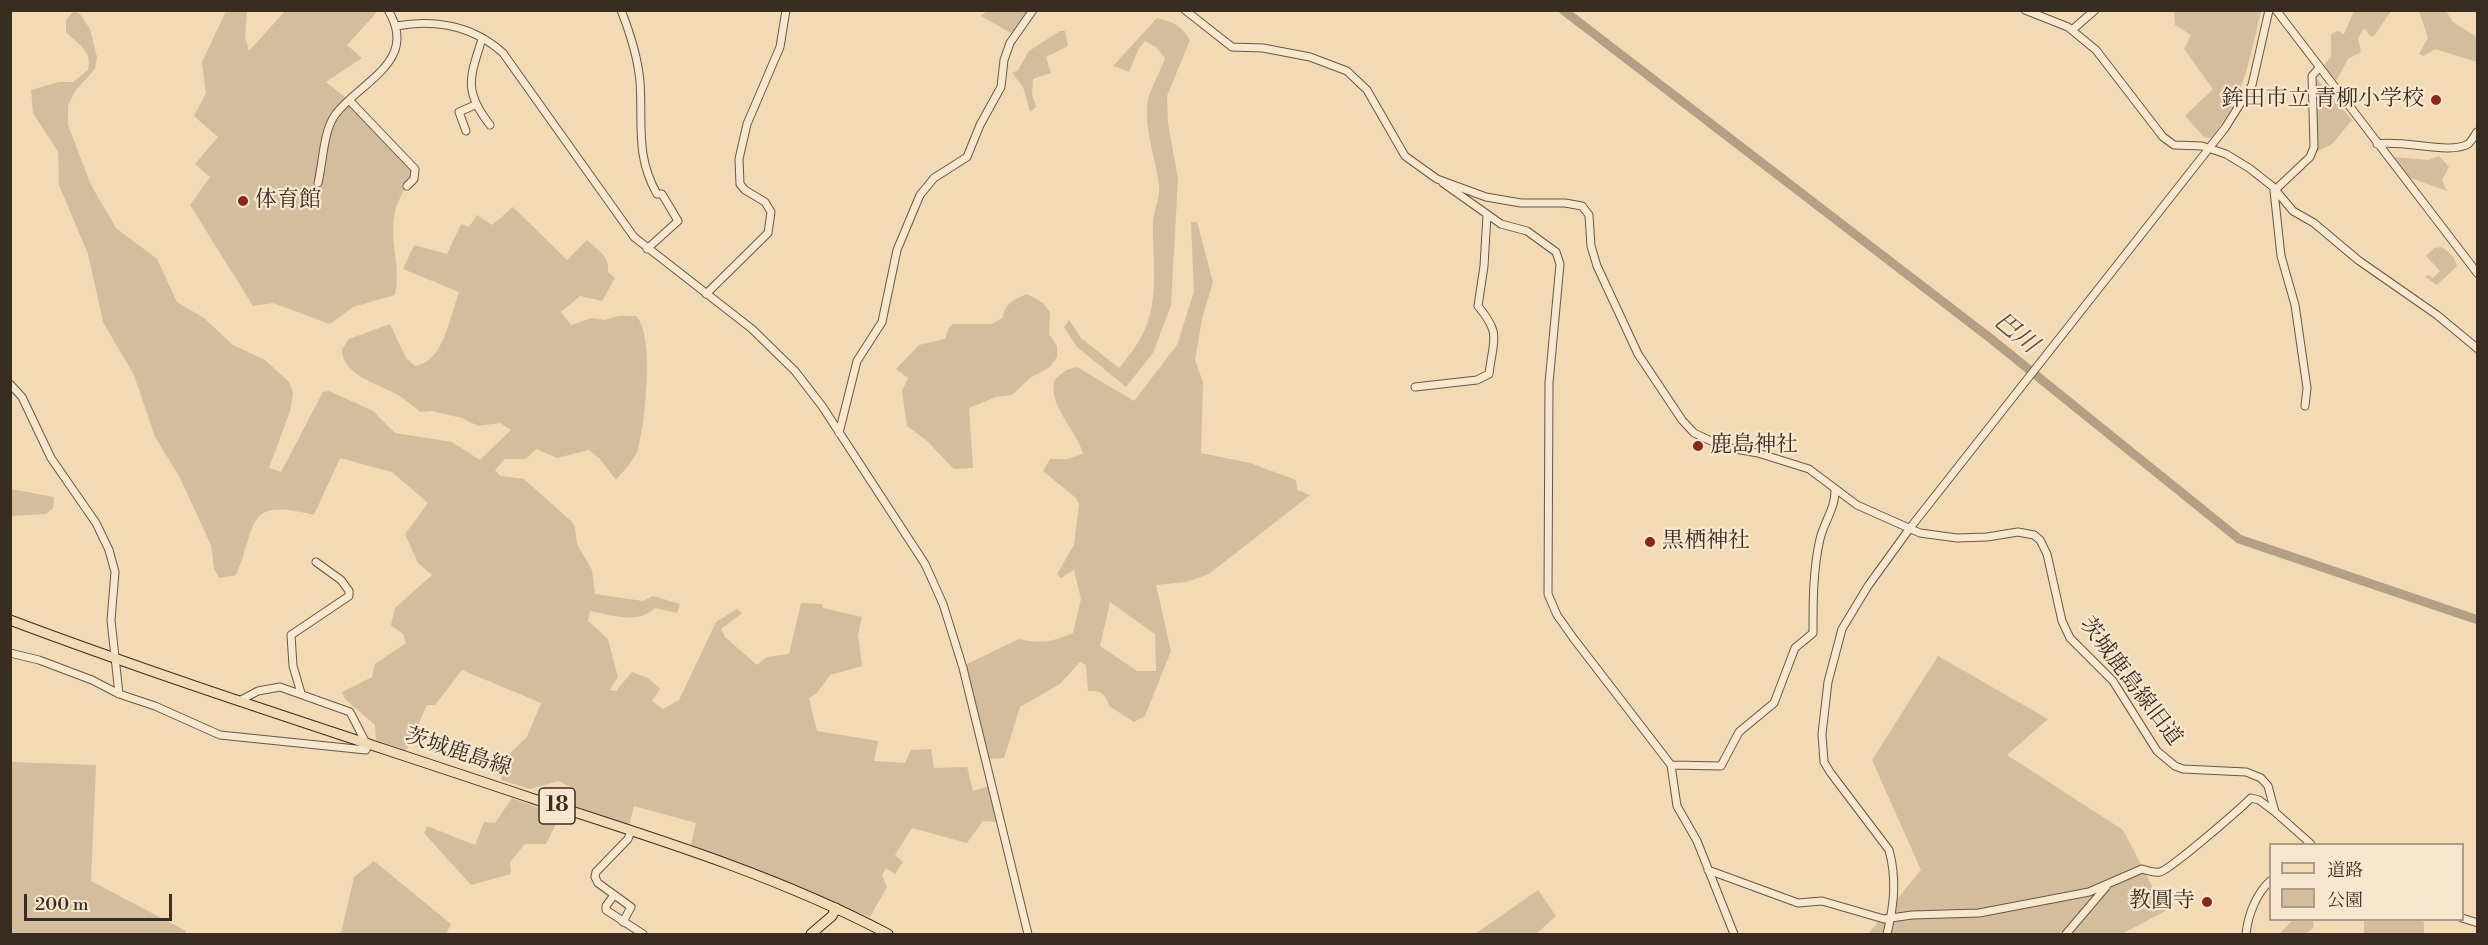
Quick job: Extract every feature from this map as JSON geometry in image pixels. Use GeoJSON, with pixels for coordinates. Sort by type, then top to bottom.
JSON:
{"type":"FeatureCollection","features":[{"type":"Feature","properties":{"kind":"main road","name":"茨城鹿島線"},"geometry":{"type":"LineString","coordinates":[[10,620],[116,659],[746,870],[836,908],[888,934]]}},
{"type":"Feature","properties":{"kind":"main road"},"geometry":{"type":"LineString","coordinates":[[811,934],[832,916],[836,908]]}},
{"type":"Feature","properties":{"kind":"street"},"geometry":{"type":"LineString","coordinates":[[318,183],[334,117],[382,71],[395,51],[396,27],[388,10]]}},
{"type":"Feature","properties":{"kind":"street"},"geometry":{"type":"LineString","coordinates":[[621,10],[638,68],[640,139],[645,167],[657,194],[662,194],[678,221],[647,249]]}},
{"type":"Feature","properties":{"kind":"street"},"geometry":{"type":"LineString","coordinates":[[706,294],[768,233],[771,212],[765,202],[745,190],[741,184],[739,159],[747,124],[780,47],[786,10]]}},
{"type":"Feature","properties":{"kind":"street"},"geometry":{"type":"LineString","coordinates":[[839,433],[857,361],[882,322],[897,250],[920,195],[934,178],[967,157],[980,125],[1001,87],[1004,60],[1010,43],[1034,10]]}},
{"type":"Feature","properties":{"kind":"street","name":"茨城鹿島線旧道"},"geometry":{"type":"LineString","coordinates":[[1185,10],[1232,47],[1263,48],[1310,57],[1347,71],[1367,90],[1405,156],[1437,179],[1486,197],[1521,203],[1565,203],[1582,206],[1589,215],[1594,256],[1617,311],[1645,367],[1687,426],[1706,440],[1724,447],[1758,453],[1809,469],[1871,512],[1910,528],[1941,537],[1974,538],[2018,532],[2028,533],[2040,540],[2050,564],[2062,621],[2070,638],[2113,681],[2148,740],[2175,766],[2195,770],[2254,774],[2265,781],[2275,812],[2310,843]]}},
{"type":"Feature","properties":{"kind":"street"},"geometry":{"type":"LineString","coordinates":[[2025,10],[2072,30],[2105,59],[2163,137],[2174,144],[2209,148],[2233,157],[2264,179],[2293,211],[2314,223],[2358,260],[2437,315],[2478,349]]}},
{"type":"Feature","properties":{"kind":"street"},"geometry":{"type":"LineString","coordinates":[[2072,30],[2095,10]]}},
{"type":"Feature","properties":{"kind":"street"},"geometry":{"type":"LineString","coordinates":[[1887,934],[1895,879],[1889,850],[1824,762],[1821,734],[1830,672],[1842,629],[1910,528],[2209,148],[2252,85],[2269,10]]}},
{"type":"Feature","properties":{"kind":"street"},"geometry":{"type":"LineString","coordinates":[[2276,10],[2478,274]]}},
{"type":"Feature","properties":{"kind":"street"},"geometry":{"type":"LineString","coordinates":[[396,27],[412,23],[437,24],[464,30],[497,48],[514,65],[625,225],[647,249],[752,329],[784,358],[839,433],[925,564],[943,604],[966,680],[1028,934]]}},
{"type":"Feature","properties":{"kind":"street"},"geometry":{"type":"LineString","coordinates":[[482,39],[470,81],[475,105],[490,125]]}},
{"type":"Feature","properties":{"kind":"street"},"geometry":{"type":"LineString","coordinates":[[2274,191],[2310,157],[2314,147],[2312,76],[2319,68]]}},
{"type":"Feature","properties":{"kind":"street"},"geometry":{"type":"LineString","coordinates":[[350,101],[415,170],[414,179],[407,186]]}},
{"type":"Feature","properties":{"kind":"street"},"geometry":{"type":"LineString","coordinates":[[466,131],[459,112],[475,105]]}},
{"type":"Feature","properties":{"kind":"street"},"geometry":{"type":"LineString","coordinates":[[2377,144],[2393,141],[2458,147],[2471,142],[2477,132]]}},
{"type":"Feature","properties":{"kind":"street"},"geometry":{"type":"LineString","coordinates":[[1437,179],[1501,224],[1527,231],[1556,252],[1560,264],[1549,383],[1548,594],[1557,615],[1574,639],[1671,765],[1677,806],[1697,841],[1734,934]]}},
{"type":"Feature","properties":{"kind":"street"},"geometry":{"type":"LineString","coordinates":[[2274,191],[2281,256],[2295,305],[2307,388],[2305,406]]}},
{"type":"Feature","properties":{"kind":"street"},"geometry":{"type":"LineString","coordinates":[[1415,387],[1477,380],[1489,374],[1495,333],[1491,320],[1478,306],[1484,266],[1487,215]]}},
{"type":"Feature","properties":{"kind":"street"},"geometry":{"type":"LineString","coordinates":[[10,384],[22,397],[51,458],[105,538],[115,572],[111,620],[119,694]]}},
{"type":"Feature","properties":{"kind":"street"},"geometry":{"type":"LineString","coordinates":[[1671,765],[1722,766],[1739,732],[1774,703],[1795,648],[1813,633],[1817,561],[1822,533],[1835,499],[1835,489]]}},
{"type":"Feature","properties":{"kind":"street"},"geometry":{"type":"LineString","coordinates":[[301,693],[293,666],[291,635],[349,596],[349,591],[341,580],[316,562]]}},
{"type":"Feature","properties":{"kind":"street"},"geometry":{"type":"LineString","coordinates":[[10,653],[92,680],[119,694],[231,737],[366,750],[368,743],[350,712],[301,693],[272,686],[241,700]]}},
{"type":"Feature","properties":{"kind":"street"},"geometry":{"type":"LineString","coordinates":[[1708,870],[1798,903],[1822,902],[1878,919],[1912,915],[1979,913],[2089,892],[2142,869],[2153,872],[2167,869],[2202,839],[2229,820],[2251,798],[2275,812]]}},
{"type":"Feature","properties":{"kind":"street"},"geometry":{"type":"LineString","coordinates":[[623,922],[632,909],[598,883],[595,874],[628,839],[631,831]]}},
{"type":"Feature","properties":{"kind":"street"},"geometry":{"type":"LineString","coordinates":[[2295,831],[2297,843]]}},
{"type":"Feature","properties":{"kind":"street"},"geometry":{"type":"LineString","coordinates":[[2246,934],[2247,924],[2260,893],[2269,882]]}},
{"type":"Feature","properties":{"kind":"street"},"geometry":{"type":"LineString","coordinates":[[2066,934],[2107,885]]}},
{"type":"Feature","properties":{"kind":"street"},"geometry":{"type":"LineString","coordinates":[[614,895],[605,907],[623,922],[643,934]]}},
{"type":"Feature","properties":{"kind":"green space"},"geometry":{"type":"Polygon","coordinates":[[[74,11],[80,14],[90,29],[97,57],[95,69],[75,91],[68,106],[68,125],[91,185],[116,228],[157,259],[177,302],[204,318],[233,345],[265,360],[289,382],[293,393],[290,411],[269,468],[281,472],[323,392],[329,391],[373,411],[395,433],[452,442],[480,460],[511,430],[500,423],[478,426],[462,418],[431,411],[420,412],[398,395],[354,372],[343,358],[342,349],[349,339],[390,324],[406,358],[415,366],[425,363],[433,356],[445,336],[459,292],[403,269],[414,245],[447,254],[461,224],[469,227],[477,215],[492,225],[513,207],[567,260],[587,240],[605,257],[608,272],[615,278],[602,301],[580,296],[561,312],[571,325],[592,318],[604,320],[619,316],[636,316],[642,326],[647,359],[647,380],[641,437],[636,453],[616,480],[600,459],[589,450],[557,458],[536,449],[526,459],[505,459],[495,470],[500,476],[524,479],[572,522],[575,527],[577,544],[592,570],[595,594],[643,601],[653,596],[680,604],[677,613],[655,608],[648,613],[632,617],[590,611],[588,621],[608,639],[618,677],[610,690],[616,691],[632,672],[648,678],[660,689],[652,701],[663,709],[679,700],[716,622],[737,609],[742,613],[721,629],[725,637],[757,665],[767,657],[789,654],[801,603],[822,604],[823,608],[862,617],[858,635],[862,666],[830,675],[816,694],[809,698],[817,731],[878,741],[874,761],[905,763],[911,750],[931,749],[934,768],[967,767],[973,791],[989,786],[998,822],[983,821],[967,843],[912,828],[895,855],[903,862],[895,874],[886,868],[882,875],[887,887],[870,917],[691,845],[696,823],[634,806],[629,825],[574,806],[575,789],[558,781],[530,789],[501,780],[506,757],[527,737],[541,703],[462,670],[435,705],[427,705],[406,751],[376,742],[375,725],[345,699],[342,692],[372,677],[375,664],[406,643],[403,634],[391,625],[395,608],[432,575],[418,563],[405,534],[428,503],[392,472],[340,458],[314,515],[291,510],[264,513],[257,519],[252,529],[236,575],[219,578],[214,569],[211,545],[179,476],[155,437],[134,375],[103,322],[88,254],[59,185],[58,152],[33,113],[31,90],[59,82],[73,82],[88,70],[86,52],[66,32],[66,20],[74,11]]]}},
{"type":"Feature","properties":{"kind":"green space"},"geometry":{"type":"Polygon","coordinates":[[[226,11],[247,11],[245,37],[249,51],[285,11],[378,11],[347,45],[362,58],[326,82],[350,101],[415,169],[394,217],[393,236],[397,275],[395,295],[353,307],[330,324],[273,303],[253,306],[190,205],[210,177],[195,164],[218,137],[194,116],[206,93],[202,62],[226,11]]]}},
{"type":"Feature","properties":{"kind":"green space"},"geometry":{"type":"Polygon","coordinates":[[[987,11],[1026,11],[1029,13],[1011,33],[981,16],[987,11]]]}},
{"type":"Feature","properties":{"kind":"green space"},"geometry":{"type":"Polygon","coordinates":[[[2174,11],[2261,11],[2239,93],[2211,138],[2204,137],[2185,116],[2213,89],[2184,49],[2191,35],[2175,25],[2174,11]]]}},
{"type":"Feature","properties":{"kind":"green space"},"geometry":{"type":"Polygon","coordinates":[[[2354,11],[2391,11],[2375,35],[2371,37],[2364,28],[2358,38],[2361,52],[2348,59],[2336,81],[2324,65],[2331,57],[2331,34],[2338,31],[2344,34],[2354,11]]]}},
{"type":"Feature","properties":{"kind":"green space"},"geometry":{"type":"Polygon","coordinates":[[[2419,11],[2446,11],[2453,22],[2477,37],[2477,62],[2435,49],[2424,56],[2419,54],[2428,38],[2419,11]]]}},
{"type":"Feature","properties":{"kind":"green space"},"geometry":{"type":"Polygon","coordinates":[[[1157,18],[1176,25],[1190,40],[1167,96],[1168,123],[1178,179],[1171,305],[1153,353],[1126,387],[1077,347],[1064,327],[1069,320],[1081,338],[1119,368],[1133,350],[1150,316],[1154,283],[1153,218],[1159,187],[1148,129],[1147,106],[1165,58],[1156,47],[1145,41],[1139,48],[1129,72],[1113,66],[1157,18]]]}},
{"type":"Feature","properties":{"kind":"green space"},"geometry":{"type":"Polygon","coordinates":[[[1060,31],[1065,31],[1068,46],[1046,57],[1051,73],[1033,79],[1032,95],[1036,107],[1030,112],[1023,87],[1012,73],[1018,70],[1029,51],[1060,31]]]}},
{"type":"Feature","properties":{"kind":"green space"},"geometry":{"type":"Polygon","coordinates":[[[2317,79],[2352,120],[2332,144],[2314,153],[2318,140],[2314,84],[2317,79]]]}},
{"type":"Feature","properties":{"kind":"green space"},"geometry":{"type":"Polygon","coordinates":[[[2439,156],[2449,167],[2442,180],[2447,191],[2408,177],[2394,157],[2428,160],[2439,156]]]}},
{"type":"Feature","properties":{"kind":"green space"},"geometry":{"type":"Polygon","coordinates":[[[1191,222],[1197,222],[1213,282],[1202,319],[1195,360],[1203,382],[1201,453],[1250,463],[1296,480],[1297,490],[1310,495],[1209,574],[1187,582],[1156,585],[1171,651],[1145,716],[1134,722],[1109,706],[1102,694],[1088,691],[1086,665],[1080,662],[1060,684],[1020,707],[1004,758],[987,759],[965,665],[1019,639],[1046,641],[1073,633],[1081,599],[1074,570],[1061,578],[1057,574],[1074,545],[1079,504],[1076,498],[1043,471],[1050,459],[1067,459],[1083,454],[1055,398],[1053,388],[1055,379],[1066,370],[1077,367],[1134,401],[1177,345],[1194,292],[1191,222]],[[1110,602],[1100,646],[1137,671],[1156,671],[1155,634],[1110,602]]]}},
{"type":"Feature","properties":{"kind":"green space"},"geometry":{"type":"Polygon","coordinates":[[[2442,247],[2453,256],[2457,266],[2437,285],[2425,277],[2429,275],[2433,278],[2440,271],[2426,256],[2434,248],[2442,247]]]}},
{"type":"Feature","properties":{"kind":"green space"},"geometry":{"type":"Polygon","coordinates":[[[1027,294],[1043,303],[1050,312],[1049,334],[1057,346],[1057,357],[1050,367],[1030,378],[1012,395],[996,397],[969,408],[973,468],[954,469],[926,440],[907,426],[902,391],[908,378],[896,369],[919,345],[945,339],[953,324],[992,324],[1002,318],[1011,302],[1027,294]]]}},
{"type":"Feature","properties":{"kind":"green space"},"geometry":{"type":"Polygon","coordinates":[[[11,489],[54,497],[53,508],[46,514],[11,516],[11,489]]]}},
{"type":"Feature","properties":{"kind":"green space"},"geometry":{"type":"Polygon","coordinates":[[[1938,656],[2048,719],[2007,755],[2123,830],[2165,911],[2122,934],[2061,932],[2058,934],[1868,934],[1921,870],[1872,760],[1938,656]]]}},
{"type":"Feature","properties":{"kind":"green space"},"geometry":{"type":"Polygon","coordinates":[[[11,762],[96,765],[91,881],[186,931],[184,934],[11,934],[11,762]]]}},
{"type":"Feature","properties":{"kind":"green space"},"geometry":{"type":"Polygon","coordinates":[[[512,798],[560,816],[546,844],[525,844],[510,862],[511,874],[471,885],[424,833],[427,826],[475,845],[484,822],[495,823],[512,798]]]}},
{"type":"Feature","properties":{"kind":"green space"},"geometry":{"type":"Polygon","coordinates":[[[374,861],[451,924],[446,934],[341,933],[354,877],[374,861]]]}},
{"type":"Feature","properties":{"kind":"green space"},"geometry":{"type":"Polygon","coordinates":[[[1538,890],[1556,916],[1536,934],[1475,934],[1538,890]]]}},
{"type":"Feature","properties":{"kind":"green space"},"geometry":{"type":"Polygon","coordinates":[[[2292,921],[2313,921],[2314,927],[2306,934],[2279,934],[2292,921]]]}},
{"type":"Feature","properties":{"kind":"green space"},"geometry":{"type":"Polygon","coordinates":[[[2364,921],[2424,922],[2424,934],[2364,934],[2364,921]]]}},
{"type":"Feature","properties":{"kind":"waterway","name":"巴川"},"geometry":{"type":"LineString","coordinates":[[1563,10],[1990,338],[2239,539],[2478,620]]}},
{"type":"Feature","properties":{"kind":"place","name":"鉾田市立 青柳小学校"},"geometry":{"type":"Point","coordinates":[2436,100]}},
{"type":"Feature","properties":{"kind":"place","name":"体育館"},"geometry":{"type":"Point","coordinates":[243,201]}},
{"type":"Feature","properties":{"kind":"place","name":"鹿島神社"},"geometry":{"type":"Point","coordinates":[1698,446]}},
{"type":"Feature","properties":{"kind":"place","name":"黒栖神社"},"geometry":{"type":"Point","coordinates":[1650,542]}},
{"type":"Feature","properties":{"kind":"place","name":"教圓寺"},"geometry":{"type":"Point","coordinates":[2207,902]}}]}
